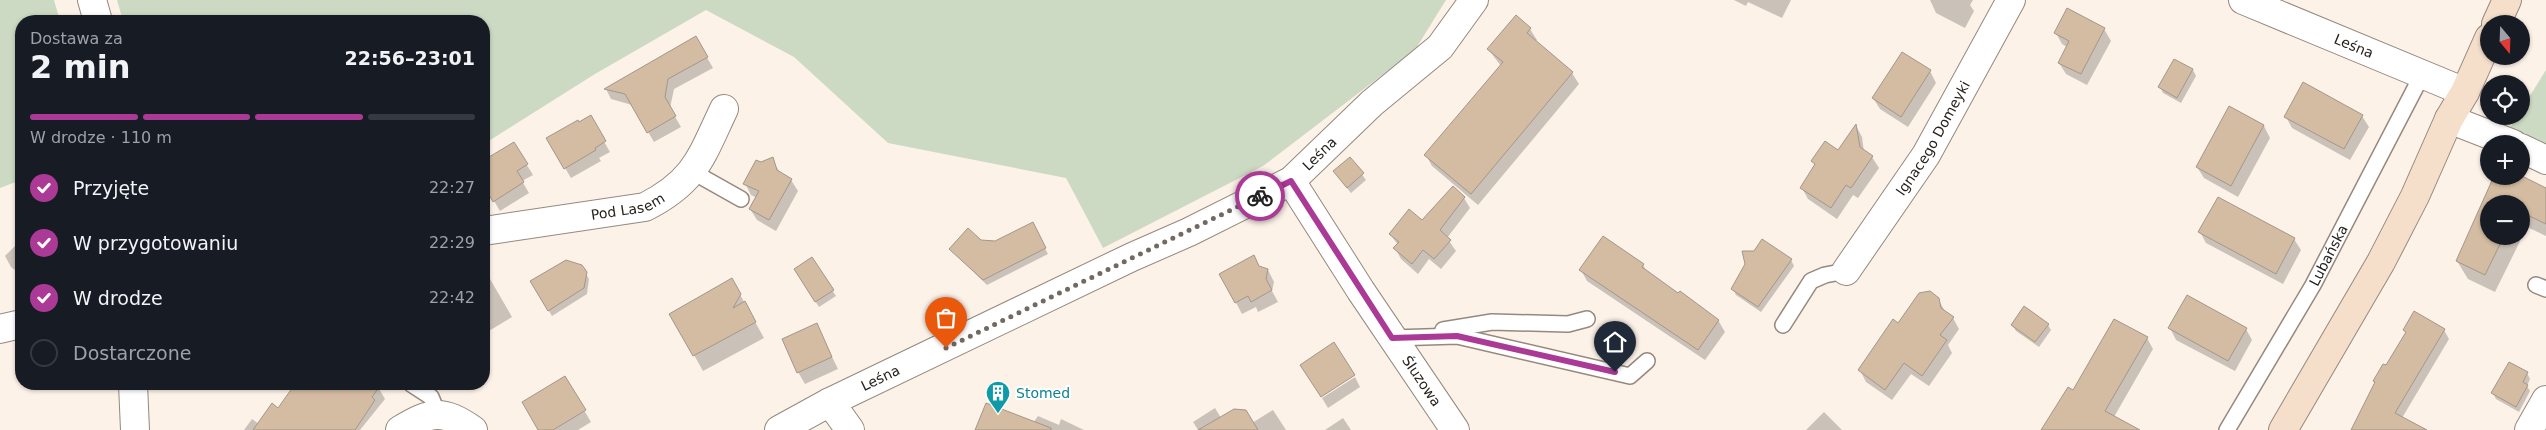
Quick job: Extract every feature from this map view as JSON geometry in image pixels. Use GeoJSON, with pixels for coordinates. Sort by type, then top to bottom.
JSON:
{"type":"FeatureCollection","features":[{"type":"Feature","properties":{"kind":"street"},"geometry":{"type":"LineString","coordinates":[[92,0],[96,15]]}},
{"type":"Feature","properties":{"kind":"street","name":"Leśna"},"geometry":{"type":"LineString","coordinates":[[778,430],[830,402],[1132,257],[1189,232],[1291,181],[1372,103],[1440,47],[1474,0]]}},
{"type":"Feature","properties":{"kind":"street","name":"Ignacego Domeyki"},"geometry":{"type":"LineString","coordinates":[[1846,271],[1926,155],[2010,0]]}},
{"type":"Feature","properties":{"kind":"street","name":"Leśna"},"geometry":{"type":"LineString","coordinates":[[2243,0],[2465,92]]}},
{"type":"Feature","properties":{"kind":"street"},"geometry":{"type":"LineString","coordinates":[[2500,15],[2507,0]]}},
{"type":"Feature","properties":{"kind":"street"},"geometry":{"type":"LineString","coordinates":[[2283,430],[2381,262],[2415,196],[2448,119],[2465,92],[2480,58]]}},
{"type":"Feature","properties":{"kind":"street","name":"Pod Lasem"},"geometry":{"type":"LineString","coordinates":[[490,230],[645,207],[669,195],[694,172],[724,109]]}},
{"type":"Feature","properties":{"kind":"street"},"geometry":{"type":"LineString","coordinates":[[2448,119],[2490,135]]}},
{"type":"Feature","properties":{"kind":"street"},"geometry":{"type":"LineString","coordinates":[[2530,152],[2546,160]]}},
{"type":"Feature","properties":{"kind":"street","name":"Śluzowa"},"geometry":{"type":"LineString","coordinates":[[1291,181],[1392,338],[1455,430]]}},
{"type":"Feature","properties":{"kind":"street"},"geometry":{"type":"LineString","coordinates":[[0,329],[15,325]]}},
{"type":"Feature","properties":{"kind":"street"},"geometry":{"type":"LineString","coordinates":[[133,390],[135,430]]}},
{"type":"Feature","properties":{"kind":"street"},"geometry":{"type":"LineString","coordinates":[[2529,430],[2546,400]]}},
{"type":"Feature","properties":{"kind":"street"},"geometry":{"type":"LineString","coordinates":[[830,402],[850,430]]}},
{"type":"Feature","properties":{"kind":"street"},"geometry":{"type":"LineString","coordinates":[[400,430],[420,418],[438,414],[455,418],[473,430]]}},
{"type":"Feature","properties":{"kind":"lane","name":"Lubańska"},"geometry":{"type":"LineString","coordinates":[[2227,430],[2313,285],[2422,75]]}},
{"type":"Feature","properties":{"kind":"lane"},"geometry":{"type":"LineString","coordinates":[[694,172],[741,200]]}},
{"type":"Feature","properties":{"kind":"lane"},"geometry":{"type":"LineString","coordinates":[[1782,325],[1811,282],[1825,275],[1846,271]]}},
{"type":"Feature","properties":{"kind":"lane"},"geometry":{"type":"LineString","coordinates":[[1392,338],[1492,322],[1568,324],[1587,318]]}},
{"type":"Feature","properties":{"kind":"lane"},"geometry":{"type":"LineString","coordinates":[[1392,338],[1457,336],[1630,376],[1647,361]]}},
{"type":"Feature","properties":{"kind":"lane"},"geometry":{"type":"LineString","coordinates":[[420,390],[431,397],[438,414]]}},
{"type":"Feature","properties":{"kind":"green space"},"geometry":{"type":"Polygon","coordinates":[[[0,0],[54,0],[58,15],[15,15],[15,182],[0,188],[0,0]]]}},
{"type":"Feature","properties":{"kind":"green space"},"geometry":{"type":"Polygon","coordinates":[[[117,0],[1446,0],[1415,50],[1263,166],[1103,248],[1066,178],[888,143],[794,57],[706,10],[595,74],[490,140],[490,15],[121,15],[117,0]]]}},
{"type":"Feature","properties":{"kind":"green space"},"geometry":{"type":"Polygon","coordinates":[[[2546,70],[2546,160],[2530,152],[2530,135],[2505,135],[2512,125],[2530,125],[2530,96],[2546,70]]]}},
{"type":"Feature","properties":{"kind":"building"},"geometry":{"type":"Polygon","coordinates":[[[2067,8],[2105,28],[2081,74],[2058,63],[2069,41],[2054,33],[2067,8]]]}},
{"type":"Feature","properties":{"kind":"building"},"geometry":{"type":"Polygon","coordinates":[[[1516,15],[1531,28],[1527,33],[1573,72],[1471,194],[1424,155],[1503,62],[1487,49],[1516,15]]]}},
{"type":"Feature","properties":{"kind":"building"},"geometry":{"type":"Polygon","coordinates":[[[696,36],[708,57],[668,79],[665,97],[676,116],[647,133],[625,94],[604,89],[696,36]]]}},
{"type":"Feature","properties":{"kind":"building"},"geometry":{"type":"Polygon","coordinates":[[[1902,52],[1931,70],[1901,117],[1872,98],[1902,52]]]}},
{"type":"Feature","properties":{"kind":"building"},"geometry":{"type":"Polygon","coordinates":[[[2174,59],[2193,69],[2177,98],[2158,87],[2174,59]]]}},
{"type":"Feature","properties":{"kind":"building"},"geometry":{"type":"Polygon","coordinates":[[[2303,82],[2363,115],[2344,149],[2284,117],[2303,82]]]}},
{"type":"Feature","properties":{"kind":"building"},"geometry":{"type":"Polygon","coordinates":[[[2229,106],[2264,125],[2231,186],[2196,167],[2229,106]]]}},
{"type":"Feature","properties":{"kind":"building"},"geometry":{"type":"Polygon","coordinates":[[[591,115],[606,141],[595,148],[596,150],[564,169],[546,138],[591,115]]]}},
{"type":"Feature","properties":{"kind":"building"},"geometry":{"type":"Polygon","coordinates":[[[1856,124],[1860,147],[1873,156],[1851,188],[1846,185],[1831,208],[1800,188],[1815,164],[1811,161],[1825,141],[1838,150],[1856,124]]]}},
{"type":"Feature","properties":{"kind":"building"},"geometry":{"type":"Polygon","coordinates":[[[514,142],[528,164],[517,171],[524,182],[493,202],[490,197],[490,156],[514,142]]]}},
{"type":"Feature","properties":{"kind":"building"},"geometry":{"type":"Polygon","coordinates":[[[773,157],[777,170],[792,179],[769,220],[749,209],[759,191],[743,184],[756,160],[761,162],[773,157]]]}},
{"type":"Feature","properties":{"kind":"building"},"geometry":{"type":"Polygon","coordinates":[[[1350,157],[1364,173],[1347,188],[1333,171],[1350,157]]]}},
{"type":"Feature","properties":{"kind":"building"},"geometry":{"type":"Polygon","coordinates":[[[2530,180],[2546,188],[2546,224],[2530,216],[2530,195],[2486,195],[2490,185],[2530,185],[2530,180]]]}},
{"type":"Feature","properties":{"kind":"building"},"geometry":{"type":"Polygon","coordinates":[[[1453,186],[1465,197],[1440,230],[1451,240],[1434,259],[1423,250],[1412,264],[1393,248],[1399,242],[1389,234],[1409,209],[1422,220],[1453,186]]]}},
{"type":"Feature","properties":{"kind":"building"},"geometry":{"type":"Polygon","coordinates":[[[2218,197],[2295,238],[2276,274],[2198,232],[2218,197]]]}},
{"type":"Feature","properties":{"kind":"building"},"geometry":{"type":"Polygon","coordinates":[[[2480,207],[2480,245],[2500,245],[2485,275],[2456,261],[2480,207]]]}},
{"type":"Feature","properties":{"kind":"building"},"geometry":{"type":"Polygon","coordinates":[[[1033,222],[1046,248],[983,280],[949,249],[968,228],[981,240],[995,241],[1033,222]]]}},
{"type":"Feature","properties":{"kind":"building"},"geometry":{"type":"Polygon","coordinates":[[[1603,236],[1644,264],[1642,267],[1678,293],[1680,291],[1719,320],[1698,350],[1579,270],[1603,236]]]}},
{"type":"Feature","properties":{"kind":"building"},"geometry":{"type":"Polygon","coordinates":[[[1762,239],[1792,259],[1758,307],[1731,289],[1745,264],[1742,251],[1754,251],[1762,239]]]}},
{"type":"Feature","properties":{"kind":"building"},"geometry":{"type":"Polygon","coordinates":[[[1254,255],[1259,266],[1268,269],[1266,279],[1272,290],[1251,302],[1248,296],[1235,303],[1219,274],[1254,255]]]}},
{"type":"Feature","properties":{"kind":"building"},"geometry":{"type":"Polygon","coordinates":[[[812,257],[834,290],[815,302],[794,269],[812,257]]]}},
{"type":"Feature","properties":{"kind":"building"},"geometry":{"type":"Polygon","coordinates":[[[566,260],[582,265],[587,272],[584,288],[548,311],[530,281],[566,260]]]}},
{"type":"Feature","properties":{"kind":"building"},"geometry":{"type":"Polygon","coordinates":[[[732,278],[741,294],[733,308],[745,301],[756,322],[693,356],[669,314],[732,278]]]}},
{"type":"Feature","properties":{"kind":"building"},"geometry":{"type":"Polygon","coordinates":[[[1930,291],[1939,298],[1941,308],[1954,317],[1940,335],[1947,340],[1922,376],[1904,363],[1885,390],[1858,370],[1893,319],[1898,323],[1919,293],[1930,291]]]}},
{"type":"Feature","properties":{"kind":"building"},"geometry":{"type":"Polygon","coordinates":[[[2187,295],[2247,328],[2228,361],[2168,328],[2187,295]]]}},
{"type":"Feature","properties":{"kind":"building"},"geometry":{"type":"Polygon","coordinates":[[[2024,306],[2049,324],[2035,342],[2011,325],[2024,306]]]}},
{"type":"Feature","properties":{"kind":"building"},"geometry":{"type":"Polygon","coordinates":[[[2414,311],[2445,329],[2395,413],[2427,430],[2351,430],[2375,382],[2373,381],[2383,364],[2386,365],[2406,332],[2403,330],[2414,311]]]}},
{"type":"Feature","properties":{"kind":"building"},"geometry":{"type":"Polygon","coordinates":[[[2114,319],[2148,337],[2105,411],[2140,430],[2041,430],[2068,387],[2073,390],[2114,319]]]}},
{"type":"Feature","properties":{"kind":"building"},"geometry":{"type":"Polygon","coordinates":[[[817,323],[832,357],[797,373],[782,339],[817,323]]]}},
{"type":"Feature","properties":{"kind":"building"},"geometry":{"type":"Polygon","coordinates":[[[1334,342],[1355,375],[1321,397],[1300,365],[1334,342]]]}},
{"type":"Feature","properties":{"kind":"building"},"geometry":{"type":"Polygon","coordinates":[[[2509,362],[2528,372],[2523,382],[2528,385],[2516,407],[2491,393],[2509,362]]]}},
{"type":"Feature","properties":{"kind":"building"},"geometry":{"type":"Polygon","coordinates":[[[565,376],[586,410],[553,430],[538,430],[522,402],[565,376]]]}},
{"type":"Feature","properties":{"kind":"building"},"geometry":{"type":"Polygon","coordinates":[[[291,390],[377,390],[372,397],[375,400],[355,430],[253,430],[272,403],[278,408],[291,390]]]}},
{"type":"Feature","properties":{"kind":"building","name":"Stomed"},"geometry":{"type":"Polygon","coordinates":[[[986,403],[1051,428],[1051,430],[975,430],[986,403]]]}},
{"type":"Feature","properties":{"kind":"building"},"geometry":{"type":"Polygon","coordinates":[[[1234,409],[1246,410],[1258,430],[1198,430],[1234,409]]]}},
{"type":"Feature","properties":{"kind":"way so far"},"geometry":{"type":"LineString","coordinates":[[946,348],[1260,196]]}},
{"type":"Feature","properties":{"kind":"place","name":"Stomed"},"geometry":{"type":"Point","coordinates":[998,414]}},
{"type":"Feature","properties":{"kind":"route"},"geometry":{"type":"LineString","coordinates":[[1260,196],[1291,181],[1392,338],[1457,336],[1486,341],[1615,372]]}}]}
